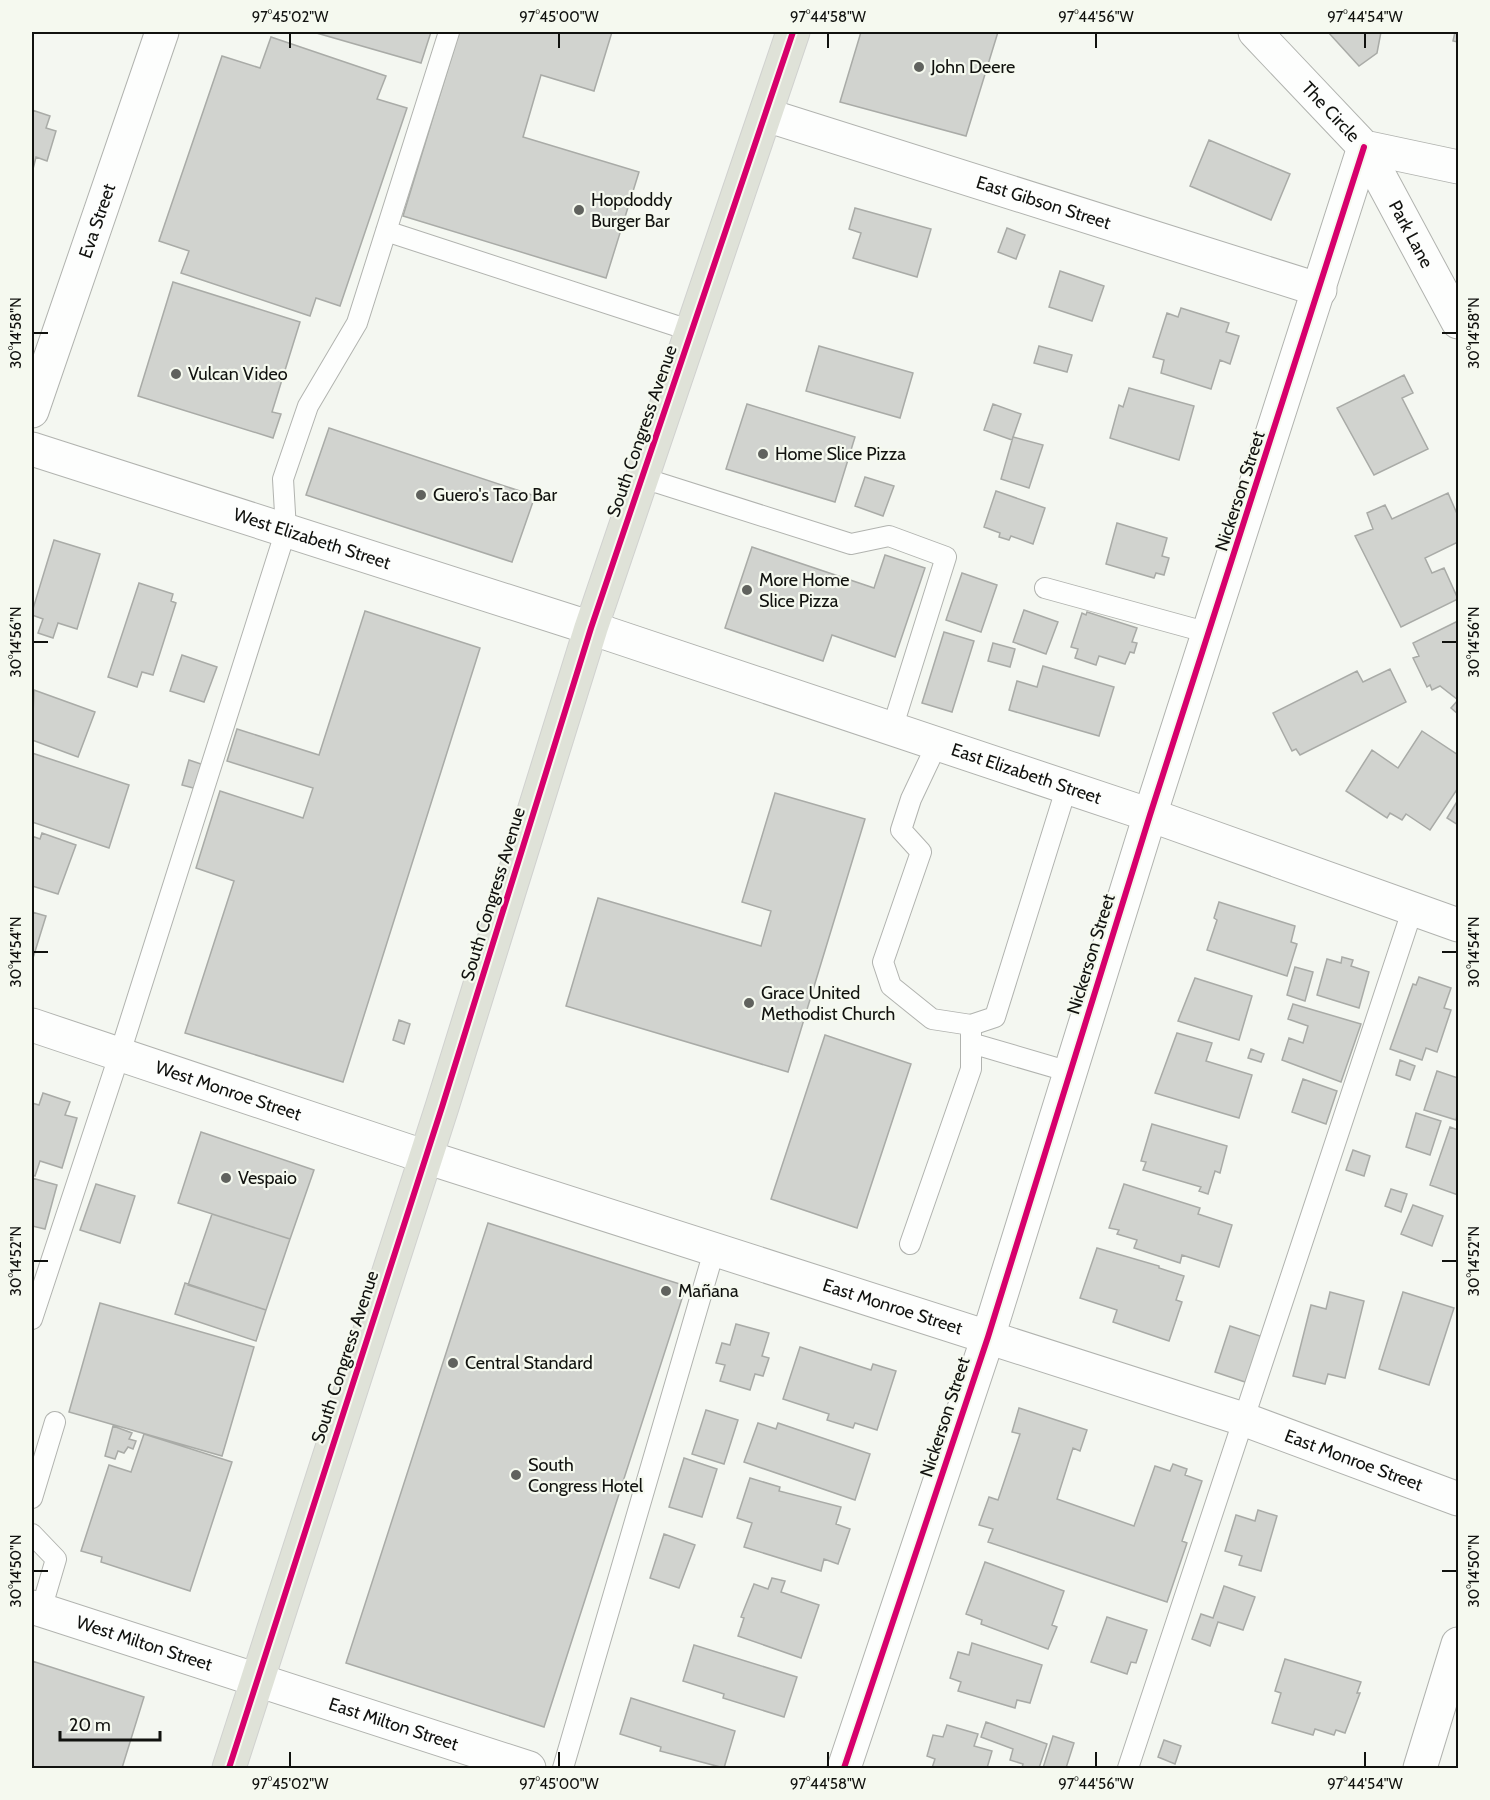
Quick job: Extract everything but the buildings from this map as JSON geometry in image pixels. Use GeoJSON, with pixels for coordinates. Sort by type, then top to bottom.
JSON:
{"type":"FeatureCollection","features":[{"type":"Feature","properties":{"kind":"main road","name":"South Congress Avenue"},"geometry":{"type":"LineString","coordinates":[[229,1768],[426,1157],[591,628],[793,32]]}},
{"type":"Feature","properties":{"kind":"street","name":"Eva Street"},"geometry":{"type":"LineString","coordinates":[[32,411],[162,32]]}},
{"type":"Feature","properties":{"kind":"street","name":"The Circle"},"geometry":{"type":"LineString","coordinates":[[1255,32],[1364,147],[1458,167]]}},
{"type":"Feature","properties":{"kind":"street","name":"East Gibson Street"},"geometry":{"type":"LineString","coordinates":[[766,115],[1320,290]]}},
{"type":"Feature","properties":{"kind":"street","name":"Nickerson Street"},"geometry":{"type":"LineString","coordinates":[[844,1768],[988,1337],[1150,815],[1364,147]]}},
{"type":"Feature","properties":{"kind":"street","name":"Park Lane"},"geometry":{"type":"LineString","coordinates":[[1364,147],[1458,322]]}},
{"type":"Feature","properties":{"kind":"street","name":"West Elizabeth Street"},"geometry":{"type":"LineString","coordinates":[[32,449],[591,628]]}},
{"type":"Feature","properties":{"kind":"street","name":"East Elizabeth Street"},"geometry":{"type":"LineString","coordinates":[[591,628],[1067,786],[1458,925]]}},
{"type":"Feature","properties":{"kind":"street","name":"West Monroe Street"},"geometry":{"type":"LineString","coordinates":[[32,1025],[426,1157]]}},
{"type":"Feature","properties":{"kind":"street","name":"East Monroe Street"},"geometry":{"type":"LineString","coordinates":[[426,1157],[1243,1419],[1458,1499]]}},
{"type":"Feature","properties":{"kind":"street","name":"West Milton Street"},"geometry":{"type":"LineString","coordinates":[[36,1609],[256,1681]]}},
{"type":"Feature","properties":{"kind":"street"},"geometry":{"type":"LineString","coordinates":[[1420,1768],[1458,1644]]}},
{"type":"Feature","properties":{"kind":"street","name":"East Milton Street"},"geometry":{"type":"LineString","coordinates":[[256,1681],[529,1768]]}},
{"type":"Feature","properties":{"kind":"lane"},"geometry":{"type":"LineString","coordinates":[[32,1319],[120,1053],[286,530],[283,479],[308,406],[357,323],[449,32]]}},
{"type":"Feature","properties":{"kind":"lane"},"geometry":{"type":"LineString","coordinates":[[386,231],[692,331]]}},
{"type":"Feature","properties":{"kind":"lane"},"geometry":{"type":"LineString","coordinates":[[642,478],[851,544],[889,536],[946,557],[892,729]]}},
{"type":"Feature","properties":{"kind":"lane"},"geometry":{"type":"LineString","coordinates":[[1045,588],[1209,633]]}},
{"type":"Feature","properties":{"kind":"lane"},"geometry":{"type":"LineString","coordinates":[[937,744],[911,799],[901,830],[921,852],[883,963],[891,986],[932,1019],[1070,1072]]}},
{"type":"Feature","properties":{"kind":"lane"},"geometry":{"type":"LineString","coordinates":[[971,1034],[995,1017],[1067,786]]}},
{"type":"Feature","properties":{"kind":"lane"},"geometry":{"type":"LineString","coordinates":[[1128,1768],[1413,908]]}},
{"type":"Feature","properties":{"kind":"lane"},"geometry":{"type":"LineString","coordinates":[[910,1244],[971,1070],[971,1034]]}},
{"type":"Feature","properties":{"kind":"lane"},"geometry":{"type":"LineString","coordinates":[[563,1768],[714,1251]]}},
{"type":"Feature","properties":{"kind":"lane"},"geometry":{"type":"LineString","coordinates":[[32,1498],[55,1422]]}},
{"type":"Feature","properties":{"kind":"lane"},"geometry":{"type":"LineString","coordinates":[[32,1534],[56,1559],[36,1609]]}},
{"type":"Feature","properties":{"kind":"cycle path"},"geometry":{"type":"LineString","coordinates":[[229,1768],[442,1107],[591,628],[793,32]]}},
{"type":"Feature","properties":{"kind":"cycle path"},"geometry":{"type":"LineString","coordinates":[[844,1768],[988,1337],[1150,815],[1364,147]]}},
{"type":"Feature","properties":{"kind":"place","name":"John Deere"},"geometry":{"type":"Point","coordinates":[919,67]}},
{"type":"Feature","properties":{"kind":"place","name":"Hopdoddy Burger Bar"},"geometry":{"type":"Point","coordinates":[579,210]}},
{"type":"Feature","properties":{"kind":"place","name":"Vulcan Video"},"geometry":{"type":"Point","coordinates":[176,374]}},
{"type":"Feature","properties":{"kind":"place","name":"Home Slice Pizza"},"geometry":{"type":"Point","coordinates":[763,454]}},
{"type":"Feature","properties":{"kind":"place","name":"Guero's Taco Bar"},"geometry":{"type":"Point","coordinates":[421,495]}},
{"type":"Feature","properties":{"kind":"place","name":"More Home Slice Pizza"},"geometry":{"type":"Point","coordinates":[747,590]}},
{"type":"Feature","properties":{"kind":"place","name":"Grace United Methodist Church"},"geometry":{"type":"Point","coordinates":[749,1003]}},
{"type":"Feature","properties":{"kind":"place","name":"Vespaio"},"geometry":{"type":"Point","coordinates":[226,1178]}},
{"type":"Feature","properties":{"kind":"place","name":"Mañana"},"geometry":{"type":"Point","coordinates":[666,1291]}},
{"type":"Feature","properties":{"kind":"place","name":"Central Standard"},"geometry":{"type":"Point","coordinates":[453,1363]}},
{"type":"Feature","properties":{"kind":"place","name":"South Congress Hotel"},"geometry":{"type":"Point","coordinates":[516,1475]}}]}
